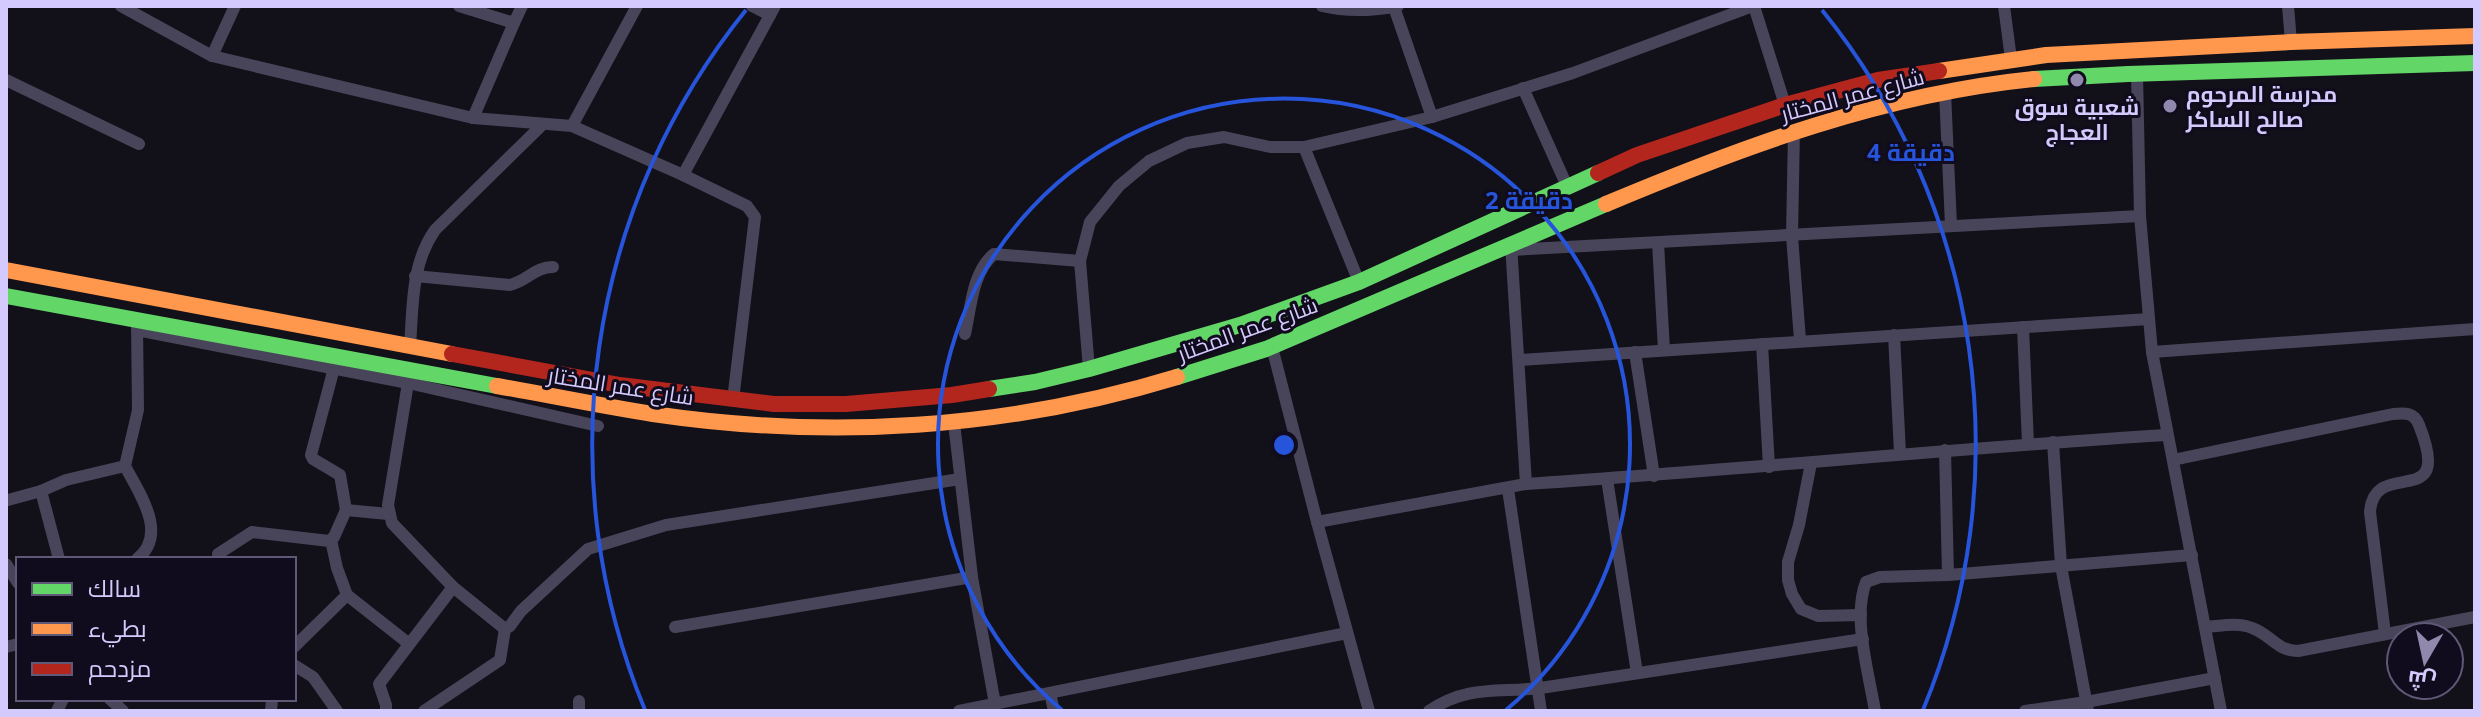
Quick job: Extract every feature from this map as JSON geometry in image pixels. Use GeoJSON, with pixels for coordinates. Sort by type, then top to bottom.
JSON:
{"type":"FeatureCollection","features":[{"type":"Feature","properties":{"kind":"street"},"geometry":{"type":"LineString","coordinates":[[121,6],[212,56],[473,118],[572,126],[747,206],[755,217],[733,400]]}},
{"type":"Feature","properties":{"kind":"street"},"geometry":{"type":"LineString","coordinates":[[212,56],[235,6]]}},
{"type":"Feature","properties":{"kind":"street"},"geometry":{"type":"LineString","coordinates":[[459,6],[514,23]]}},
{"type":"Feature","properties":{"kind":"street"},"geometry":{"type":"LineString","coordinates":[[473,118],[522,6]]}},
{"type":"Feature","properties":{"kind":"street"},"geometry":{"type":"LineString","coordinates":[[572,126],[637,6]]}},
{"type":"Feature","properties":{"kind":"street"},"geometry":{"type":"LineString","coordinates":[[683,175],[772,10],[752,6]]}},
{"type":"Feature","properties":{"kind":"street"},"geometry":{"type":"LineString","coordinates":[[1322,6],[1354,11],[1396,7],[1432,117]]}},
{"type":"Feature","properties":{"kind":"street"},"geometry":{"type":"LineString","coordinates":[[1089,369],[1080,261],[1090,222],[1119,186],[1149,161],[1187,143],[1224,137],[1270,147],[1304,147],[1432,117],[1573,73],[1754,6],[1785,105]]}},
{"type":"Feature","properties":{"kind":"street"},"geometry":{"type":"LineString","coordinates":[[2004,6],[2011,59]]}},
{"type":"Feature","properties":{"kind":"street"},"geometry":{"type":"LineString","coordinates":[[2288,6],[2291,42]]}},
{"type":"Feature","properties":{"kind":"street","name":"شارع عمر المختار"},"geometry":{"type":"LineString","coordinates":[[6,270],[620,385],[733,400],[774,404],[846,404],[966,393],[1035,382],[1089,369],[1240,325],[1359,282],[1637,155],[1785,105],[1878,80],[2046,55],[2475,36]]}},
{"type":"Feature","properties":{"kind":"street","name":"شارع عمر المختار"},"geometry":{"type":"LineString","coordinates":[[6,296],[137,326],[336,363],[717,422],[840,428],[954,423],[1076,404],[1163,382],[1272,347],[1511,247],[1648,184],[1794,130],[1887,103],[2045,78],[2475,63]]}},
{"type":"Feature","properties":{"kind":"street"},"geometry":{"type":"LineString","coordinates":[[2137,73],[2140,216],[2152,352],[2221,711]]}},
{"type":"Feature","properties":{"kind":"street"},"geometry":{"type":"LineString","coordinates":[[6,80],[139,144]]}},
{"type":"Feature","properties":{"kind":"street"},"geometry":{"type":"LineString","coordinates":[[1523,88],[1567,186]]}},
{"type":"Feature","properties":{"kind":"street"},"geometry":{"type":"LineString","coordinates":[[1945,92],[1951,225]]}},
{"type":"Feature","properties":{"kind":"street"},"geometry":{"type":"LineString","coordinates":[[410,346],[415,276],[425,244],[435,230],[543,124]]}},
{"type":"Feature","properties":{"kind":"street"},"geometry":{"type":"LineString","coordinates":[[1794,130],[1792,236],[1800,340]]}},
{"type":"Feature","properties":{"kind":"street"},"geometry":{"type":"LineString","coordinates":[[1304,147],[1359,282]]}},
{"type":"Feature","properties":{"kind":"street"},"geometry":{"type":"LineString","coordinates":[[1637,155],[1648,184]]}},
{"type":"Feature","properties":{"kind":"street"},"geometry":{"type":"LineString","coordinates":[[1526,484],[1511,247],[1658,243],[2140,216]]}},
{"type":"Feature","properties":{"kind":"street"},"geometry":{"type":"LineString","coordinates":[[1658,243],[1664,350]]}},
{"type":"Feature","properties":{"kind":"street"},"geometry":{"type":"LineString","coordinates":[[965,334],[979,273],[985,261],[994,254],[1080,261]]}},
{"type":"Feature","properties":{"kind":"street"},"geometry":{"type":"LineString","coordinates":[[415,276],[510,285],[522,282],[541,267],[553,267]]}},
{"type":"Feature","properties":{"kind":"street"},"geometry":{"type":"LineString","coordinates":[[1520,360],[2149,319]]}},
{"type":"Feature","properties":{"kind":"street"},"geometry":{"type":"LineString","coordinates":[[137,326],[138,410],[125,466],[149,510],[151,521],[149,543],[140,557]]}},
{"type":"Feature","properties":{"kind":"street"},"geometry":{"type":"LineString","coordinates":[[2023,327],[2028,444]]}},
{"type":"Feature","properties":{"kind":"street"},"geometry":{"type":"LineString","coordinates":[[2152,352],[2475,329]]}},
{"type":"Feature","properties":{"kind":"street"},"geometry":{"type":"LineString","coordinates":[[342,333],[311,455],[340,475],[346,510],[331,540],[347,595],[408,643]]}},
{"type":"Feature","properties":{"kind":"street"},"geometry":{"type":"LineString","coordinates":[[1894,335],[1900,453]]}},
{"type":"Feature","properties":{"kind":"street"},"geometry":{"type":"LineString","coordinates":[[1762,344],[1769,467]]}},
{"type":"Feature","properties":{"kind":"street"},"geometry":{"type":"LineString","coordinates":[[1272,347],[1369,711]]}},
{"type":"Feature","properties":{"kind":"street"},"geometry":{"type":"LineString","coordinates":[[1635,352],[1654,476]]}},
{"type":"Feature","properties":{"kind":"street"},"geometry":{"type":"LineString","coordinates":[[336,363],[408,383],[598,426]]}},
{"type":"Feature","properties":{"kind":"street"},"geometry":{"type":"LineString","coordinates":[[408,383],[388,514],[392,523],[453,587],[505,629]]}},
{"type":"Feature","properties":{"kind":"street"},"geometry":{"type":"LineString","coordinates":[[2173,460],[2407,413],[2416,418],[2429,460],[2422,477],[2413,482],[2381,488],[2371,502],[2385,634],[2287,651],[2248,626],[2206,627]]}},
{"type":"Feature","properties":{"kind":"street"},"geometry":{"type":"LineString","coordinates":[[954,423],[972,577],[995,704]]}},
{"type":"Feature","properties":{"kind":"street"},"geometry":{"type":"LineString","coordinates":[[1317,522],[1526,484],[1769,467],[1900,453],[2167,435]]}},
{"type":"Feature","properties":{"kind":"street"},"geometry":{"type":"LineString","coordinates":[[2053,442],[2061,566],[2087,707]]}},
{"type":"Feature","properties":{"kind":"street"},"geometry":{"type":"LineString","coordinates":[[1945,450],[1948,575]]}},
{"type":"Feature","properties":{"kind":"street"},"geometry":{"type":"LineString","coordinates":[[1811,463],[1788,562],[1792,594],[1801,609],[1818,616],[1861,615]]}},
{"type":"Feature","properties":{"kind":"street"},"geometry":{"type":"LineString","coordinates":[[8,500],[66,480],[125,466]]}},
{"type":"Feature","properties":{"kind":"street"},"geometry":{"type":"LineString","coordinates":[[424,711],[500,660],[505,629],[588,549],[666,525],[960,479]]}},
{"type":"Feature","properties":{"kind":"street"},"geometry":{"type":"LineString","coordinates":[[1607,479],[1637,673]]}},
{"type":"Feature","properties":{"kind":"street"},"geometry":{"type":"LineString","coordinates":[[1508,489],[1541,711]]}},
{"type":"Feature","properties":{"kind":"street"},"geometry":{"type":"LineString","coordinates":[[41,491],[58,557]]}},
{"type":"Feature","properties":{"kind":"street"},"geometry":{"type":"LineString","coordinates":[[346,510],[388,514]]}},
{"type":"Feature","properties":{"kind":"street"},"geometry":{"type":"LineString","coordinates":[[218,554],[252,532],[331,540]]}},
{"type":"Feature","properties":{"kind":"street"},"geometry":{"type":"LineString","coordinates":[[1875,711],[1861,615],[1861,596],[1866,582],[1880,577],[1948,575],[2192,555]]}},
{"type":"Feature","properties":{"kind":"street"},"geometry":{"type":"LineString","coordinates":[[675,627],[972,577]]}},
{"type":"Feature","properties":{"kind":"street"},"geometry":{"type":"LineString","coordinates":[[386,711],[379,684],[453,587]]}},
{"type":"Feature","properties":{"kind":"street"},"geometry":{"type":"LineString","coordinates":[[296,645],[347,595]]}},
{"type":"Feature","properties":{"kind":"street"},"geometry":{"type":"LineString","coordinates":[[2454,621],[2475,617]]}},
{"type":"Feature","properties":{"kind":"street"},"geometry":{"type":"LineString","coordinates":[[959,711],[1347,633]]}},
{"type":"Feature","properties":{"kind":"street"},"geometry":{"type":"LineString","coordinates":[[1429,711],[1447,699],[1472,692],[1537,689],[1863,639]]}},
{"type":"Feature","properties":{"kind":"street"},"geometry":{"type":"LineString","coordinates":[[296,666],[313,677],[337,711]]}},
{"type":"Feature","properties":{"kind":"street"},"geometry":{"type":"LineString","coordinates":[[2032,710],[2087,707],[2215,678]]}},
{"type":"Feature","properties":{"kind":"street"},"geometry":{"type":"LineString","coordinates":[[1050,693],[1054,711]]}},
{"type":"Feature","properties":{"kind":"traffic: fast"},"geometry":{"type":"LineString","coordinates":[[2034,79],[2475,63]]}},
{"type":"Feature","properties":{"kind":"traffic: fast"},"geometry":{"type":"LineString","coordinates":[[989,389],[1089,369],[1240,325],[1359,282],[1598,173]]}},
{"type":"Feature","properties":{"kind":"traffic: fast"},"geometry":{"type":"LineString","coordinates":[[1177,377],[1266,349],[1606,204]]}},
{"type":"Feature","properties":{"kind":"traffic: fast"},"geometry":{"type":"LineString","coordinates":[[6,296],[497,386]]}},
{"type":"Feature","properties":{"kind":"traffic: slow"},"geometry":{"type":"LineString","coordinates":[[1939,71],[2046,55],[2475,36]]}},
{"type":"Feature","properties":{"kind":"traffic: slow"},"geometry":{"type":"LineString","coordinates":[[1606,204],[1710,162],[1816,125],[1923,97],[2034,79]]}},
{"type":"Feature","properties":{"kind":"traffic: slow"},"geometry":{"type":"LineString","coordinates":[[6,270],[452,354]]}},
{"type":"Feature","properties":{"kind":"traffic: slow"},"geometry":{"type":"LineString","coordinates":[[497,386],[634,411],[719,422],[851,427],[917,425],[983,418],[1113,395],[1177,377]]}},
{"type":"Feature","properties":{"kind":"traffic: jam"},"geometry":{"type":"LineString","coordinates":[[1598,173],[1637,155],[1785,105],[1878,80],[1939,71]]}},
{"type":"Feature","properties":{"kind":"traffic: jam"},"geometry":{"type":"LineString","coordinates":[[452,354],[620,385],[774,404],[846,404],[989,389]]}},
{"type":"Feature","properties":{"kind":"place","name":"شعبية سوق العجاج"},"geometry":{"type":"Point","coordinates":[2077,80]}},
{"type":"Feature","properties":{"kind":"place","name":"مدرسة المرحوم صالح الساكر"},"geometry":{"type":"Point","coordinates":[2170,106]}}]}
